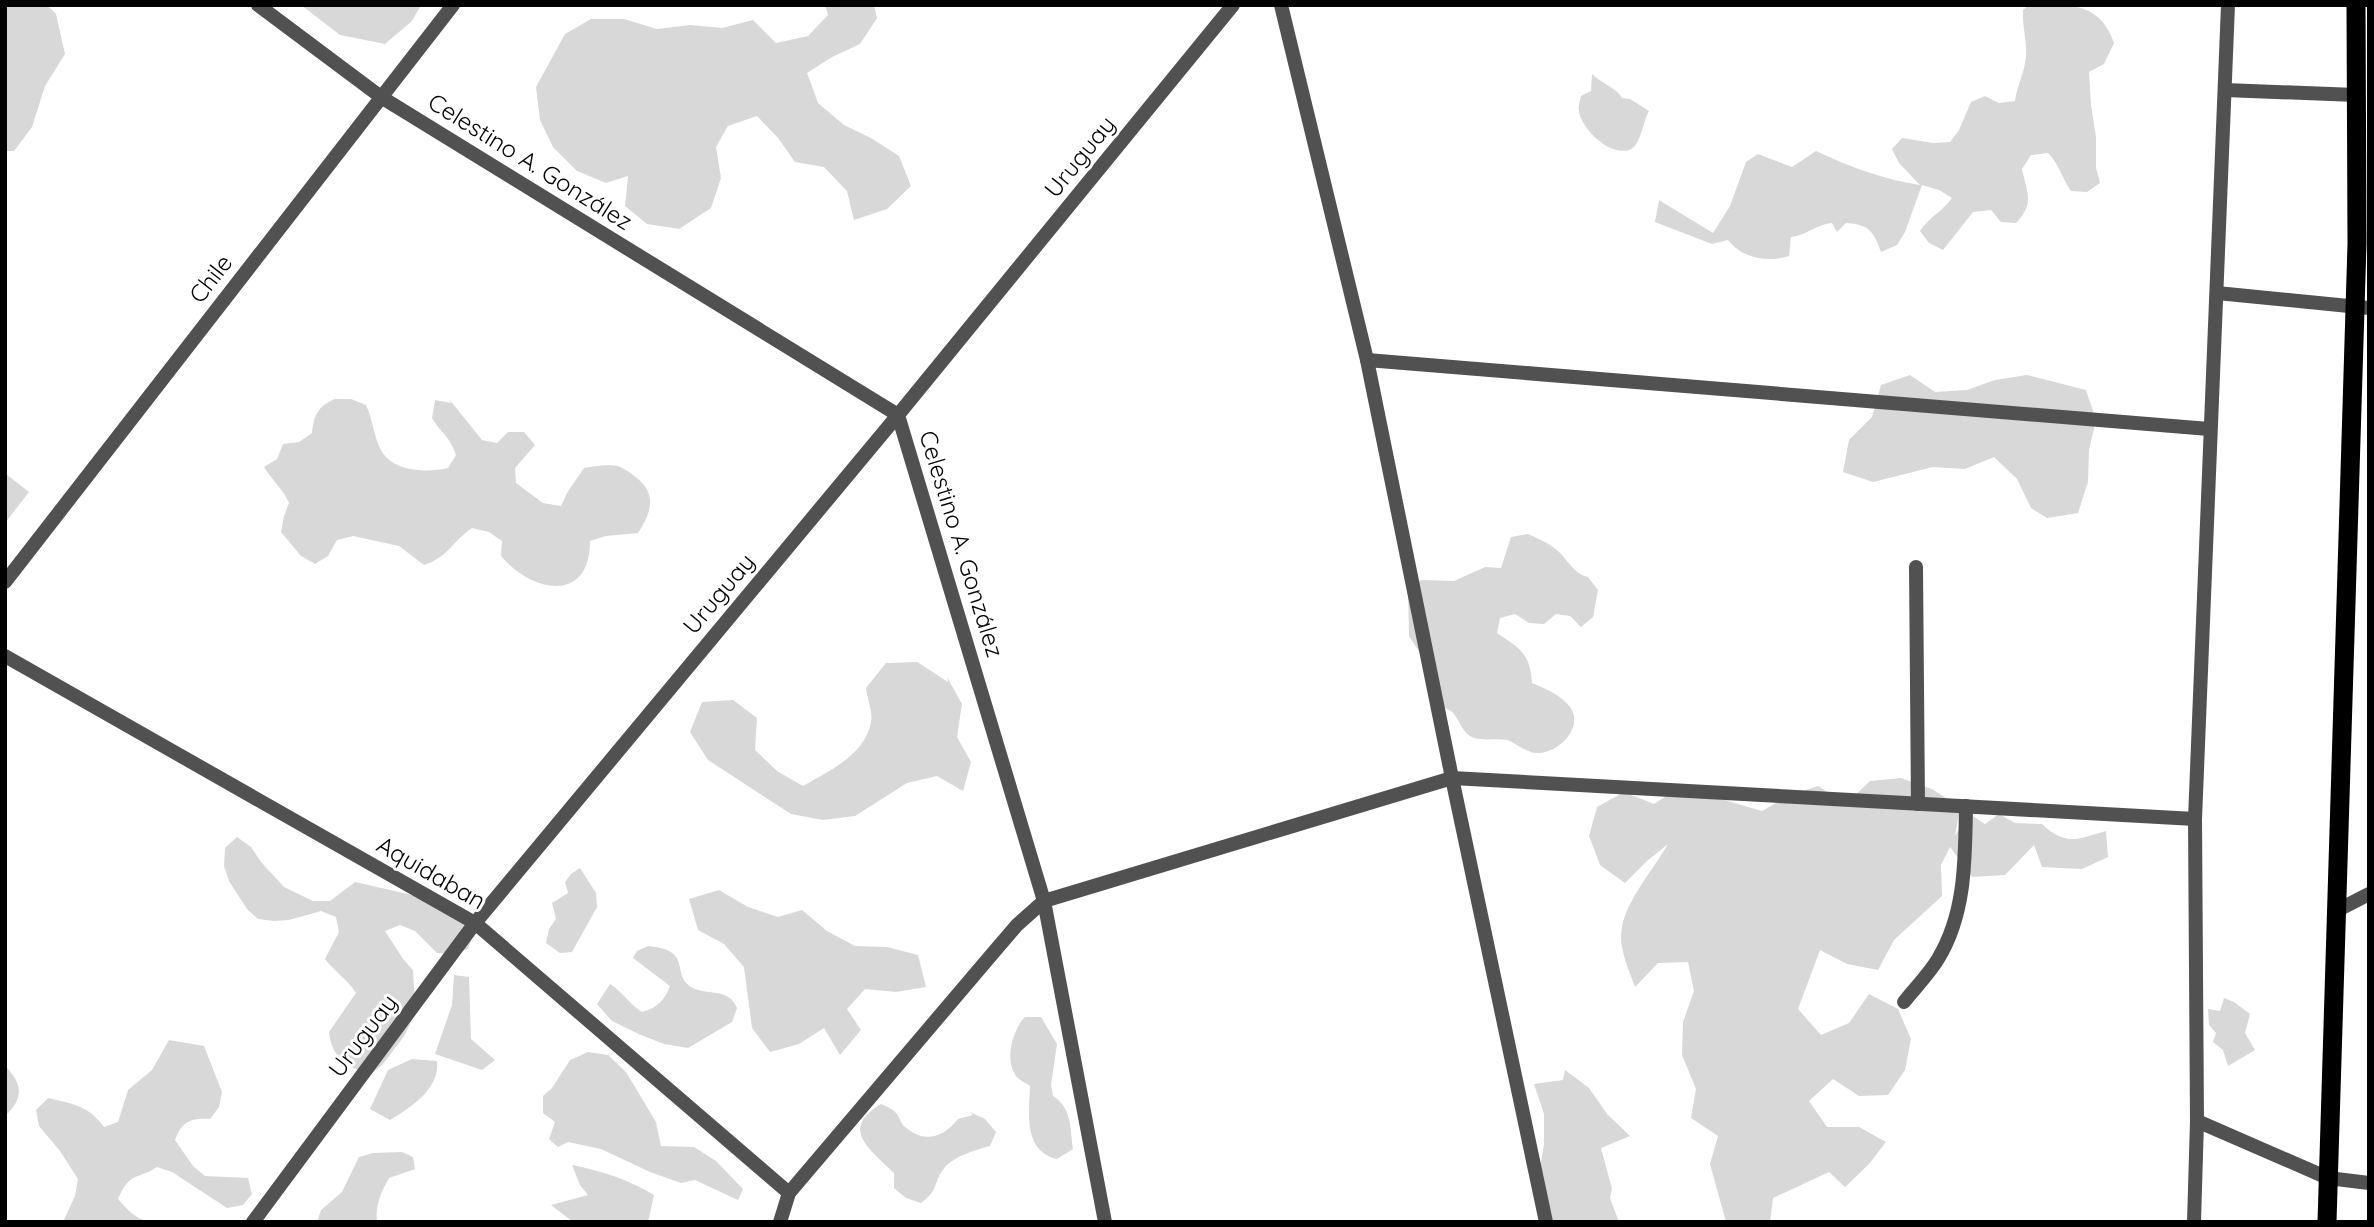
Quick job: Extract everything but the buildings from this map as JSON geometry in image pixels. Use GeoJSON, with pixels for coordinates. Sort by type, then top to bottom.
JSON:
{"type":"FeatureCollection","features":[{"type":"Feature","properties":{"kind":"highway"},"geometry":{"type":"LineString","coordinates":[[2327,1222],[2336,911],[2362,307],[2363,204],[2356,95],[2362,27],[2356,5]]}},
{"type":"Feature","properties":{"kind":"street","name":"Celestino A. González"},"geometry":{"type":"LineString","coordinates":[[258,5],[381,97],[898,415],[1044,901],[1105,1222]]}},
{"type":"Feature","properties":{"kind":"street","name":"Chile"},"geometry":{"type":"LineString","coordinates":[[5,582],[453,5]]}},
{"type":"Feature","properties":{"kind":"street","name":"Uruguay"},"geometry":{"type":"LineString","coordinates":[[253,1222],[475,923],[898,415],[1232,5]]}},
{"type":"Feature","properties":{"kind":"street"},"geometry":{"type":"LineString","coordinates":[[1281,5],[1367,360],[1546,1222]]}},
{"type":"Feature","properties":{"kind":"street"},"geometry":{"type":"LineString","coordinates":[[2194,1222],[2197,1121],[2194,819],[2228,5]]}},
{"type":"Feature","properties":{"kind":"street"},"geometry":{"type":"LineString","coordinates":[[2225,90],[2356,95]]}},
{"type":"Feature","properties":{"kind":"street"},"geometry":{"type":"LineString","coordinates":[[2217,293],[2362,307]]}},
{"type":"Feature","properties":{"kind":"street"},"geometry":{"type":"LineString","coordinates":[[1367,360],[2209,429]]}},
{"type":"Feature","properties":{"kind":"street"},"geometry":{"type":"LineString","coordinates":[[1916,567],[1918,803]]}},
{"type":"Feature","properties":{"kind":"street","name":"Aquidaban"},"geometry":{"type":"LineString","coordinates":[[5,656],[475,923],[789,1193]]}},
{"type":"Feature","properties":{"kind":"street"},"geometry":{"type":"LineString","coordinates":[[780,1222],[789,1193],[1017,925],[1044,901],[1452,778],[2194,819]]}},
{"type":"Feature","properties":{"kind":"street"},"geometry":{"type":"LineString","coordinates":[[1904,1002],[1937,961],[1952,933],[1960,908],[1966,806]]}},
{"type":"Feature","properties":{"kind":"street"},"geometry":{"type":"LineString","coordinates":[[2336,911],[2369,894]]}},
{"type":"Feature","properties":{"kind":"street"},"geometry":{"type":"LineString","coordinates":[[2197,1121],[2328,1178],[2369,1183]]}},
{"type":"Feature","properties":{"kind":"shaded area"},"geometry":{"type":"Polygon","coordinates":[[[5,5],[47,5],[56,14],[65,54],[45,86],[32,127],[14,151],[5,151],[5,5]]]}},
{"type":"Feature","properties":{"kind":"shaded area"},"geometry":{"type":"Polygon","coordinates":[[[301,5],[421,5],[412,21],[385,44],[340,35],[301,5]]]}},
{"type":"Feature","properties":{"kind":"shaded area"},"geometry":{"type":"Polygon","coordinates":[[[825,5],[874,5],[877,18],[860,44],[807,73],[818,103],[844,125],[899,156],[911,186],[887,209],[854,220],[847,191],[824,167],[795,162],[778,138],[757,116],[728,126],[716,147],[721,178],[711,208],[679,229],[647,224],[625,206],[628,176],[606,183],[577,171],[553,147],[540,120],[536,87],[565,34],[591,19],[624,19],[657,29],[690,25],[722,28],[753,20],[776,43],[808,36],[828,15],[825,5]]]}},
{"type":"Feature","properties":{"kind":"shaded area"},"geometry":{"type":"Polygon","coordinates":[[[2029,5],[2069,6],[2091,12],[2108,29],[2114,43],[2104,64],[2089,72],[2096,137],[2096,168],[2100,183],[2087,192],[2071,191],[2048,153],[2031,155],[2022,169],[2028,203],[2016,223],[2001,222],[1991,210],[1973,212],[1943,250],[1929,243],[1920,231],[1952,198],[1939,190],[1922,185],[1905,232],[1897,245],[1881,252],[1870,230],[1854,224],[1846,223],[1837,232],[1832,223],[1826,224],[1791,237],[1789,256],[1764,259],[1740,251],[1728,240],[1712,244],[1655,222],[1659,200],[1713,233],[1730,206],[1746,162],[1758,154],[1792,167],[1816,151],[1866,172],[1920,185],[1899,163],[1892,149],[1902,138],[1933,143],[1950,142],[1959,130],[1971,102],[1985,96],[1999,103],[2015,101],[2026,56],[2023,10],[2029,5]]]}},
{"type":"Feature","properties":{"kind":"shaded area"},"geometry":{"type":"Polygon","coordinates":[[[1592,74],[1622,98],[1630,99],[1649,111],[1633,148],[1621,151],[1605,145],[1591,133],[1581,119],[1581,96],[1591,91],[1592,74]]]}},
{"type":"Feature","properties":{"kind":"shaded area"},"geometry":{"type":"Polygon","coordinates":[[[1910,375],[1935,392],[1967,390],[1995,380],[2027,375],[2086,390],[2096,420],[2089,450],[2088,482],[2078,513],[2047,518],[2031,508],[2017,479],[1994,457],[1965,469],[1933,467],[1873,482],[1843,472],[1849,440],[1872,417],[1881,385],[1910,375]]]}},
{"type":"Feature","properties":{"kind":"shaded area"},"geometry":{"type":"Polygon","coordinates":[[[335,399],[351,399],[366,405],[379,447],[388,459],[403,467],[431,470],[448,468],[456,455],[449,440],[432,418],[435,400],[451,403],[449,399],[482,440],[497,443],[508,432],[524,432],[535,445],[515,468],[516,483],[543,503],[561,506],[584,468],[614,465],[630,473],[646,488],[650,502],[647,517],[638,533],[606,536],[590,541],[587,561],[580,575],[570,583],[557,586],[543,584],[514,569],[501,556],[502,541],[489,532],[472,528],[439,558],[424,565],[399,546],[353,536],[337,540],[328,556],[315,564],[301,556],[281,532],[289,503],[264,467],[277,459],[283,444],[299,442],[312,433],[318,412],[335,399]]]}},
{"type":"Feature","properties":{"kind":"shaded area"},"geometry":{"type":"Polygon","coordinates":[[[5,475],[29,492],[5,523],[5,475]]]}},
{"type":"Feature","properties":{"kind":"shaded area"},"geometry":{"type":"Polygon","coordinates":[[[1528,534],[1555,548],[1575,570],[1588,577],[1598,590],[1593,617],[1581,627],[1570,616],[1556,614],[1544,624],[1529,623],[1515,614],[1500,618],[1497,633],[1523,653],[1529,665],[1532,683],[1554,694],[1572,710],[1573,726],[1565,740],[1551,750],[1536,753],[1507,740],[1478,739],[1467,733],[1454,714],[1441,705],[1429,661],[1409,636],[1408,588],[1421,580],[1454,581],[1485,567],[1501,568],[1511,537],[1528,534]]]}},
{"type":"Feature","properties":{"kind":"shaded area"},"geometry":{"type":"Polygon","coordinates":[[[917,662],[948,682],[947,677],[962,704],[957,737],[971,762],[963,791],[937,776],[907,783],[855,816],[823,820],[791,814],[708,760],[690,732],[702,702],[733,700],[757,718],[755,750],[777,771],[803,786],[845,761],[862,744],[871,722],[866,688],[886,663],[917,662]]]}},
{"type":"Feature","properties":{"kind":"shaded area"},"geometry":{"type":"Polygon","coordinates":[[[1901,778],[1932,789],[1960,807],[1955,836],[1968,813],[1985,824],[1999,814],[2015,823],[2042,824],[2058,836],[2072,839],[2106,831],[2108,857],[2082,869],[2042,867],[2034,845],[2005,875],[1972,877],[1950,847],[1941,865],[1942,896],[1894,940],[1878,970],[1847,964],[1820,950],[1798,1009],[1821,1035],[1849,1023],[1869,994],[1898,1009],[1911,1039],[1905,1070],[1888,1095],[1859,1096],[1833,1079],[1809,1101],[1827,1127],[1859,1127],[1886,1142],[1869,1164],[1845,1187],[1829,1172],[1773,1198],[1770,1222],[1726,1222],[1710,1164],[1718,1136],[1691,1118],[1696,1089],[1682,1055],[1683,1022],[1694,991],[1688,962],[1658,963],[1635,987],[1623,950],[1622,927],[1629,906],[1668,844],[1625,883],[1600,865],[1589,836],[1597,807],[1624,792],[1654,804],[1680,787],[1762,811],[1788,796],[1818,786],[1846,804],[1870,781],[1901,778]]]}},
{"type":"Feature","properties":{"kind":"shaded area"},"geometry":{"type":"Polygon","coordinates":[[[237,837],[251,847],[284,887],[313,901],[330,901],[355,882],[421,897],[453,912],[473,935],[468,949],[453,954],[437,953],[415,931],[400,925],[385,931],[413,970],[415,1004],[405,1035],[383,1064],[370,1075],[354,1068],[337,1055],[329,1032],[356,993],[325,959],[339,932],[336,917],[321,911],[289,920],[258,919],[247,909],[229,881],[224,866],[225,848],[237,837]]]}},
{"type":"Feature","properties":{"kind":"shaded area"},"geometry":{"type":"Polygon","coordinates":[[[580,868],[596,893],[597,907],[572,952],[560,953],[546,943],[549,929],[556,919],[552,903],[568,893],[565,882],[580,868]]]}},
{"type":"Feature","properties":{"kind":"shaded area"},"geometry":{"type":"Polygon","coordinates":[[[719,890],[748,907],[778,917],[802,910],[827,931],[855,946],[887,947],[918,955],[926,987],[896,992],[865,989],[847,1009],[861,1030],[840,1055],[824,1028],[799,1044],[770,1052],[752,1028],[744,967],[724,944],[698,930],[689,899],[719,890]]]}},
{"type":"Feature","properties":{"kind":"shaded area"},"geometry":{"type":"Polygon","coordinates":[[[648,946],[671,952],[677,958],[682,977],[693,988],[729,997],[737,1008],[732,1022],[688,1048],[664,1044],[612,1021],[597,1004],[610,984],[642,1012],[656,1006],[668,991],[670,986],[633,958],[637,951],[648,946]]]}},
{"type":"Feature","properties":{"kind":"shaded area"},"geometry":{"type":"Polygon","coordinates":[[[454,975],[469,977],[471,1039],[495,1060],[482,1070],[435,1054],[452,1005],[454,975]]]}},
{"type":"Feature","properties":{"kind":"shaded area"},"geometry":{"type":"Polygon","coordinates":[[[2224,998],[2250,1014],[2245,1033],[2255,1050],[2228,1066],[2223,1050],[2213,1042],[2216,1033],[2209,1025],[2208,1009],[2220,1011],[2224,998]]]}},
{"type":"Feature","properties":{"kind":"shaded area"},"geometry":{"type":"Polygon","coordinates":[[[1025,1017],[1041,1017],[1057,1044],[1051,1085],[1053,1096],[1064,1106],[1067,1113],[1073,1149],[1057,1159],[1046,1155],[1033,1140],[1029,1119],[1030,1086],[1016,1076],[1012,1069],[1011,1045],[1025,1017]]]}},
{"type":"Feature","properties":{"kind":"shaded area"},"geometry":{"type":"Polygon","coordinates":[[[169,1040],[204,1046],[222,1092],[219,1107],[210,1119],[188,1122],[175,1140],[193,1166],[205,1176],[248,1178],[252,1194],[243,1205],[227,1208],[172,1172],[157,1167],[134,1177],[118,1199],[132,1214],[150,1222],[63,1222],[75,1196],[78,1179],[39,1126],[36,1110],[48,1098],[86,1110],[104,1127],[118,1122],[128,1090],[152,1070],[169,1040]]]}},
{"type":"Feature","properties":{"kind":"shaded area"},"geometry":{"type":"Polygon","coordinates":[[[588,1052],[608,1055],[626,1072],[656,1122],[661,1146],[694,1147],[716,1161],[743,1189],[738,1200],[695,1180],[681,1183],[650,1172],[601,1149],[568,1142],[558,1147],[549,1139],[555,1122],[543,1113],[543,1096],[552,1088],[570,1060],[588,1052]]]}},
{"type":"Feature","properties":{"kind":"shaded area"},"geometry":{"type":"Polygon","coordinates":[[[412,1059],[437,1061],[437,1071],[429,1089],[415,1103],[390,1120],[370,1109],[388,1070],[412,1059]]]}},
{"type":"Feature","properties":{"kind":"shaded area"},"geometry":{"type":"Polygon","coordinates":[[[5,1066],[15,1079],[19,1091],[16,1103],[5,1116],[5,1066]]]}},
{"type":"Feature","properties":{"kind":"shaded area"},"geometry":{"type":"Polygon","coordinates":[[[1565,1070],[1589,1088],[1607,1114],[1630,1136],[1601,1148],[1612,1189],[1610,1198],[1619,1222],[1546,1222],[1539,1174],[1544,1144],[1544,1114],[1534,1084],[1563,1080],[1565,1070]]]}},
{"type":"Feature","properties":{"kind":"shaded area"},"geometry":{"type":"Polygon","coordinates":[[[881,1104],[893,1110],[905,1127],[927,1137],[940,1134],[958,1119],[973,1115],[970,1112],[985,1119],[996,1132],[990,1146],[949,1163],[938,1177],[934,1190],[921,1203],[906,1198],[894,1188],[894,1173],[863,1139],[860,1130],[862,1122],[881,1104]]]}},
{"type":"Feature","properties":{"kind":"shaded area"},"geometry":{"type":"Polygon","coordinates":[[[402,1152],[413,1157],[415,1169],[389,1178],[379,1199],[377,1222],[317,1222],[321,1210],[342,1192],[359,1157],[373,1153],[402,1152]]]}},
{"type":"Feature","properties":{"kind":"shaded area"},"geometry":{"type":"Polygon","coordinates":[[[572,1165],[614,1176],[654,1195],[648,1222],[573,1222],[551,1205],[588,1195],[580,1185],[572,1165]]]}}]}
